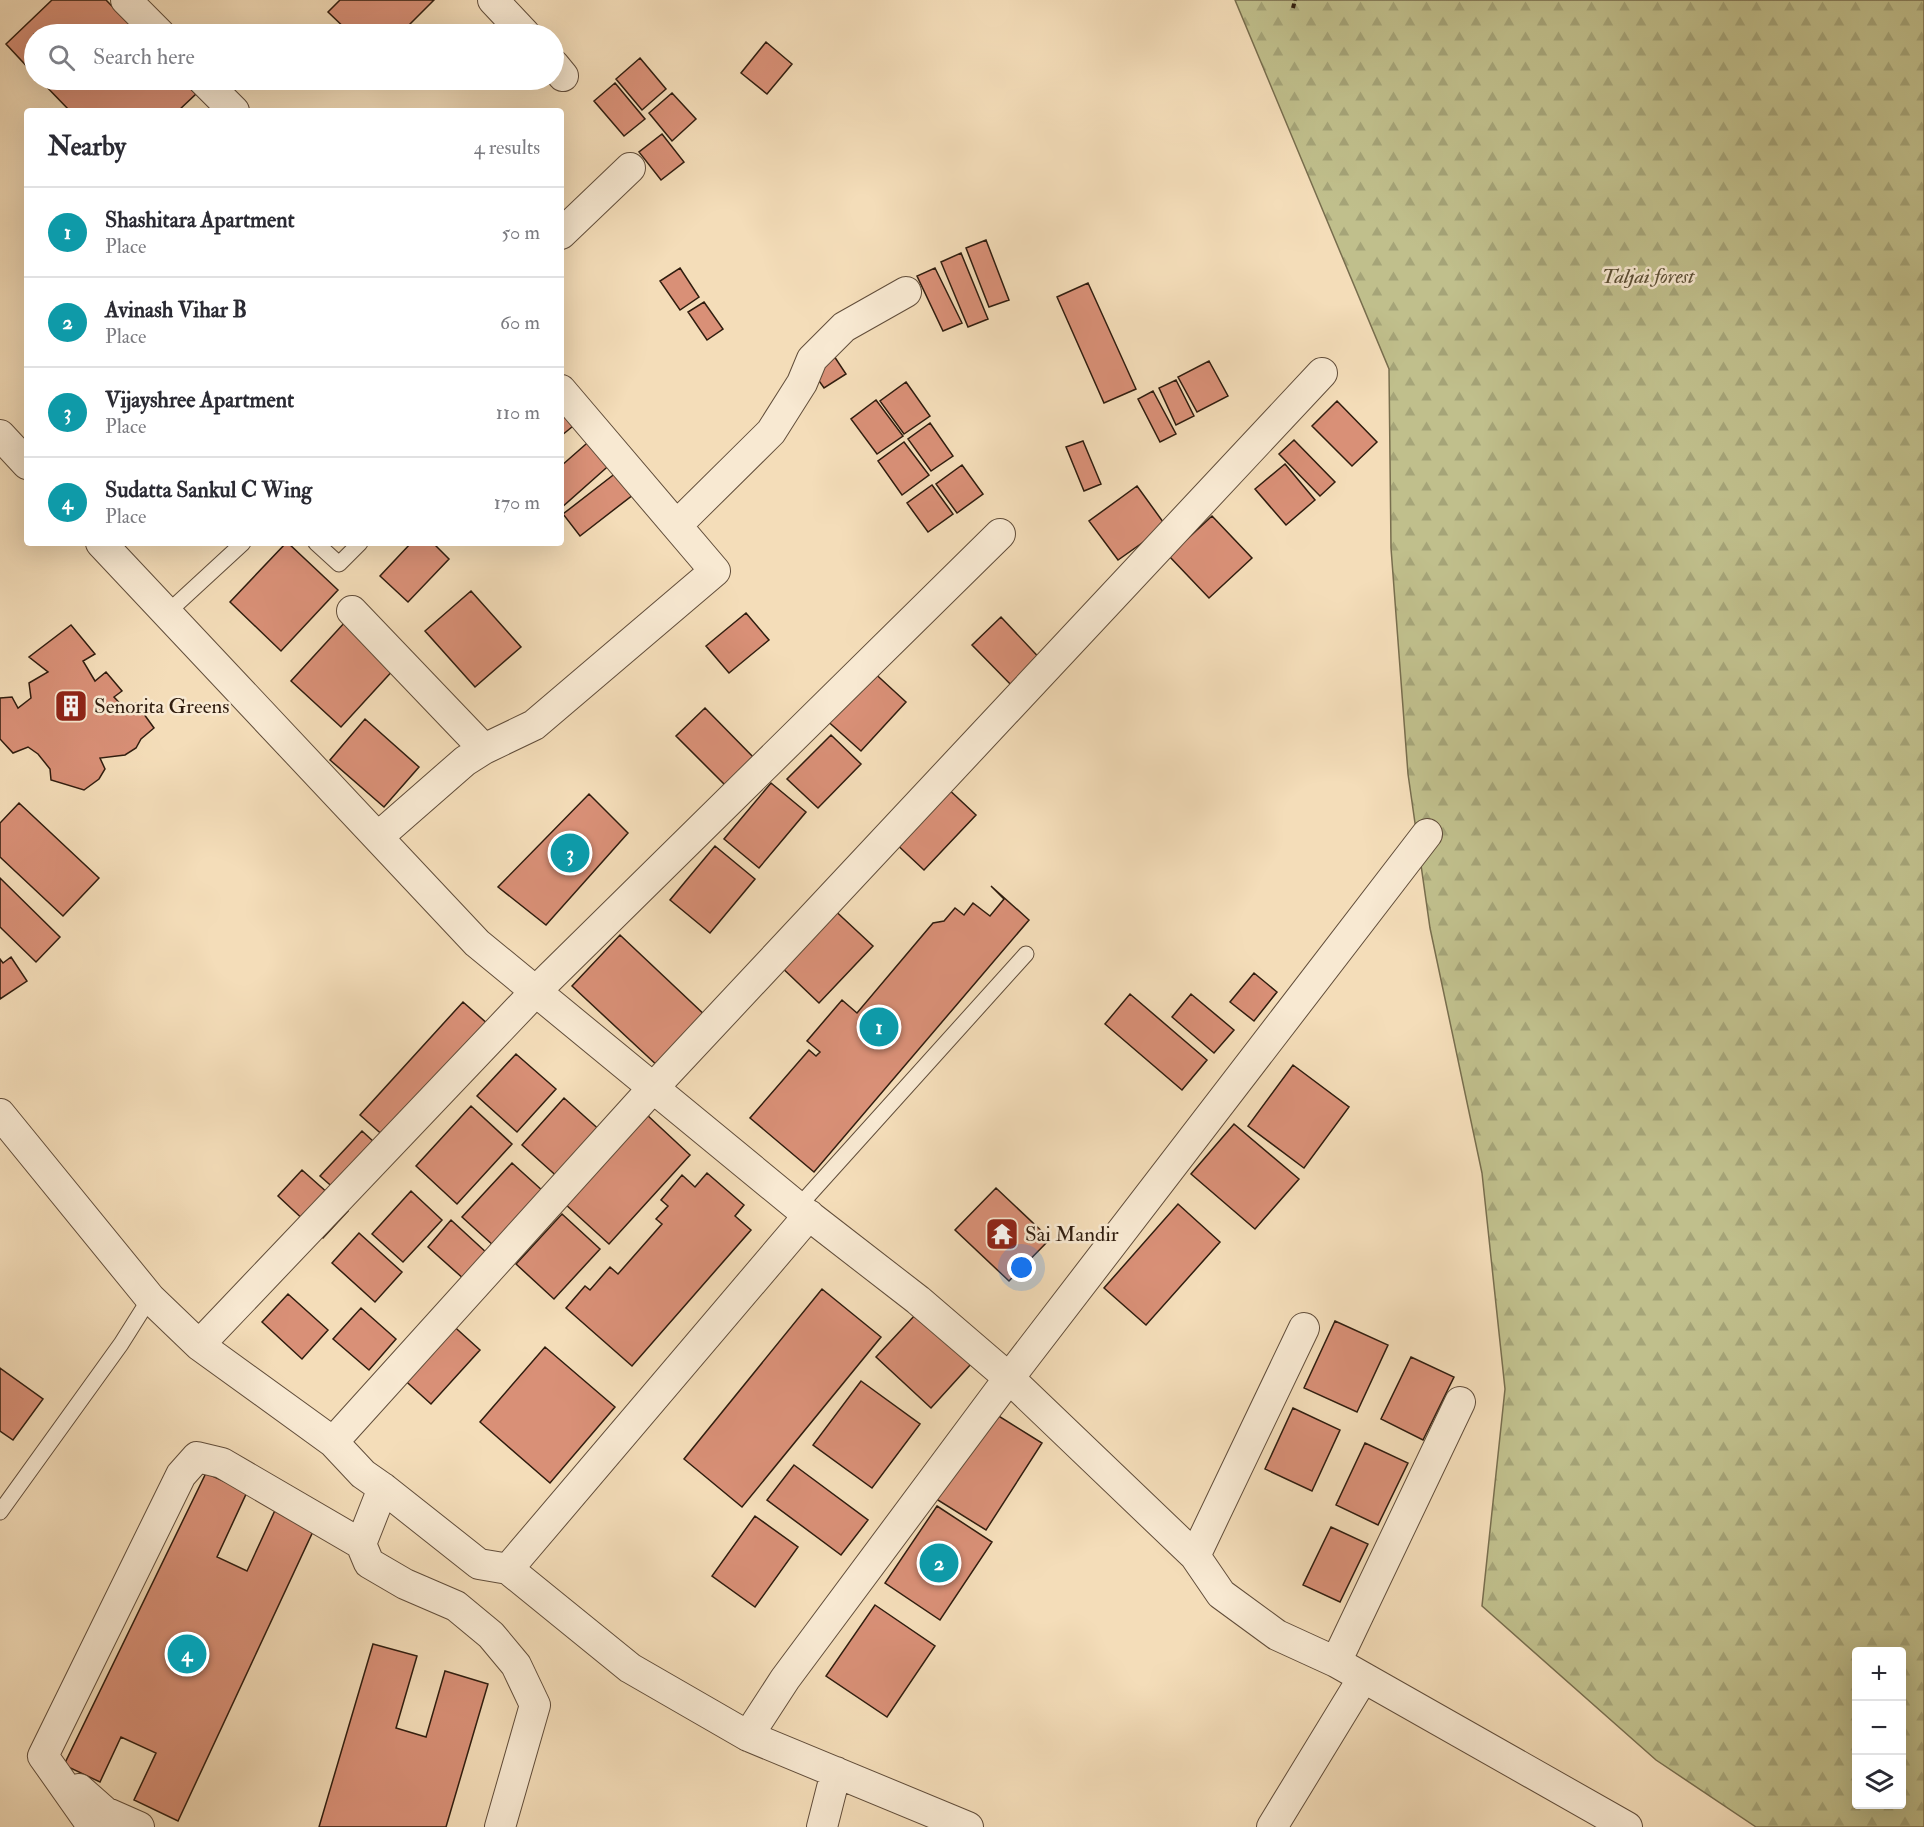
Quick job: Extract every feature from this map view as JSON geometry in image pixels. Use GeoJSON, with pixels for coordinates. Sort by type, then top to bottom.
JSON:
{"type":"FeatureCollection","features":[{"type":"Feature","properties":{"kind":"street"},"geometry":{"type":"LineString","coordinates":[[126,0],[150,24]]}},
{"type":"Feature","properties":{"kind":"street"},"geometry":{"type":"LineString","coordinates":[[493,0],[516,24]]}},
{"type":"Feature","properties":{"kind":"street"},"geometry":{"type":"LineString","coordinates":[[213,90],[231,108]]}},
{"type":"Feature","properties":{"kind":"street"},"geometry":{"type":"LineString","coordinates":[[564,231],[630,168]]}},
{"type":"Feature","properties":{"kind":"street"},"geometry":{"type":"LineString","coordinates":[[677,525],[771,432],[802,383],[812,359],[844,327],[906,292]]}},
{"type":"Feature","properties":{"kind":"street"},"geometry":{"type":"LineString","coordinates":[[341,1433],[653,1088],[1322,373]]}},
{"type":"Feature","properties":{"kind":"street"},"geometry":{"type":"LineString","coordinates":[[378,837],[465,761],[484,749],[534,725],[715,571],[564,393]]}},
{"type":"Feature","properties":{"kind":"street"},"geometry":{"type":"LineString","coordinates":[[0,435],[24,461]]}},
{"type":"Feature","properties":{"kind":"street"},"geometry":{"type":"LineString","coordinates":[[199,1345],[536,992],[1000,534]]}},
{"type":"Feature","properties":{"kind":"street"},"geometry":{"type":"LineString","coordinates":[[104,546],[477,943],[803,1211],[918,1300],[1009,1378],[1195,1556],[1221,1594],[1277,1635],[1336,1662],[1627,1827]]}},
{"type":"Feature","properties":{"kind":"street"},"geometry":{"type":"LineString","coordinates":[[352,611],[484,749]]}},
{"type":"Feature","properties":{"kind":"street"},"geometry":{"type":"LineString","coordinates":[[748,1736],[784,1679],[1009,1378],[1427,834]]}},
{"type":"Feature","properties":{"kind":"street"},"geometry":{"type":"LineString","coordinates":[[0,1114],[150,1298],[199,1345],[341,1433],[363,1474],[479,1564],[517,1558],[803,1211]]}},
{"type":"Feature","properties":{"kind":"street"},"geometry":{"type":"LineString","coordinates":[[1195,1556],[1304,1328]]}},
{"type":"Feature","properties":{"kind":"street"},"geometry":{"type":"LineString","coordinates":[[1336,1662],[1460,1402]]}},
{"type":"Feature","properties":{"kind":"street"},"geometry":{"type":"LineString","coordinates":[[43,1756],[181,1475],[197,1457],[222,1462],[361,1544],[369,1563],[405,1584],[456,1606],[491,1635],[516,1665],[535,1705],[500,1827]]}},
{"type":"Feature","properties":{"kind":"street"},"geometry":{"type":"LineString","coordinates":[[361,1544],[383,1488]]}},
{"type":"Feature","properties":{"kind":"street"},"geometry":{"type":"LineString","coordinates":[[517,1558],[630,1668],[748,1736],[968,1827]]}},
{"type":"Feature","properties":{"kind":"street"},"geometry":{"type":"LineString","coordinates":[[1272,1827],[1363,1677]]}},
{"type":"Feature","properties":{"kind":"street"},"geometry":{"type":"LineString","coordinates":[[43,1756],[93,1827]]}},
{"type":"Feature","properties":{"kind":"street"},"geometry":{"type":"LineString","coordinates":[[43,1756],[105,1812],[139,1827]]}},
{"type":"Feature","properties":{"kind":"street"},"geometry":{"type":"LineString","coordinates":[[822,1827],[836,1772]]}},
{"type":"Feature","properties":{"kind":"lane"},"geometry":{"type":"LineString","coordinates":[[167,613],[240,546]]}},
{"type":"Feature","properties":{"kind":"lane"},"geometry":{"type":"LineString","coordinates":[[318,546],[339,564],[357,546]]}},
{"type":"Feature","properties":{"kind":"lane"},"geometry":{"type":"LineString","coordinates":[[803,1211],[1026,954]]}},
{"type":"Feature","properties":{"kind":"lane"},"geometry":{"type":"LineString","coordinates":[[0,1512],[121,1344],[150,1298]]}},
{"type":"Feature","properties":{"kind":"path"},"geometry":{"type":"LineString","coordinates":[[1293,8],[1295,0]]}},
{"type":"Feature","properties":{"kind":"green space","name":"Taljai forest"},"geometry":{"type":"Polygon","coordinates":[[[1235,0],[1924,0],[1924,1827],[1756,1827],[1656,1760],[1482,1606],[1505,1389],[1482,1173],[1430,928],[1408,774],[1391,548],[1389,369],[1235,0]]]}},
{"type":"Feature","properties":{"kind":"building"},"geometry":{"type":"Polygon","coordinates":[[[52,0],[106,0],[129,24],[27,24],[52,0]]]}},
{"type":"Feature","properties":{"kind":"building"},"geometry":{"type":"Polygon","coordinates":[[[340,0],[434,0],[410,24],[341,24],[328,12],[340,0]]]}},
{"type":"Feature","properties":{"kind":"building"},"geometry":{"type":"Polygon","coordinates":[[[24,27],[24,63],[6,44],[24,27]]]}},
{"type":"Feature","properties":{"kind":"building"},"geometry":{"type":"Polygon","coordinates":[[[766,42],[792,64],[767,94],[741,73],[766,42]]]}},
{"type":"Feature","properties":{"kind":"building"},"geometry":{"type":"Polygon","coordinates":[[[640,58],[666,89],[642,110],[616,79],[640,58]]]}},
{"type":"Feature","properties":{"kind":"building"},"geometry":{"type":"Polygon","coordinates":[[[615,83],[645,119],[624,136],[594,101],[615,83]]]}},
{"type":"Feature","properties":{"kind":"building"},"geometry":{"type":"Polygon","coordinates":[[[50,90],[192,90],[196,94],[181,108],[67,108],[50,90]]]}},
{"type":"Feature","properties":{"kind":"building"},"geometry":{"type":"Polygon","coordinates":[[[672,93],[696,119],[672,141],[649,113],[672,93]]]}},
{"type":"Feature","properties":{"kind":"building"},"geometry":{"type":"Polygon","coordinates":[[[662,134],[684,162],[661,180],[639,152],[662,134]]]}},
{"type":"Feature","properties":{"kind":"building"},"geometry":{"type":"Polygon","coordinates":[[[986,240],[1009,300],[989,307],[966,248],[986,240]]]}},
{"type":"Feature","properties":{"kind":"building"},"geometry":{"type":"Polygon","coordinates":[[[961,253],[988,319],[968,327],[941,262],[961,253]]]}},
{"type":"Feature","properties":{"kind":"building"},"geometry":{"type":"Polygon","coordinates":[[[680,268],[699,297],[680,310],[660,281],[680,268]]]}},
{"type":"Feature","properties":{"kind":"building"},"geometry":{"type":"Polygon","coordinates":[[[935,268],[962,323],[943,331],[917,276],[935,268]]]}},
{"type":"Feature","properties":{"kind":"building"},"geometry":{"type":"Polygon","coordinates":[[[1088,283],[1136,389],[1104,403],[1057,297],[1088,283]]]}},
{"type":"Feature","properties":{"kind":"building"},"geometry":{"type":"Polygon","coordinates":[[[704,302],[723,329],[707,340],[688,312],[704,302]]]}},
{"type":"Feature","properties":{"kind":"building"},"geometry":{"type":"Polygon","coordinates":[[[832,353],[846,374],[824,388],[810,368],[832,353]]]}},
{"type":"Feature","properties":{"kind":"building"},"geometry":{"type":"Polygon","coordinates":[[[1209,361],[1228,396],[1197,412],[1178,377],[1209,361]]]}},
{"type":"Feature","properties":{"kind":"building"},"geometry":{"type":"Polygon","coordinates":[[[1176,380],[1194,416],[1176,425],[1159,388],[1176,380]]]}},
{"type":"Feature","properties":{"kind":"building"},"geometry":{"type":"Polygon","coordinates":[[[906,382],[930,416],[904,434],[880,401],[906,382]]]}},
{"type":"Feature","properties":{"kind":"building"},"geometry":{"type":"Polygon","coordinates":[[[1153,391],[1176,434],[1160,442],[1138,399],[1153,391]]]}},
{"type":"Feature","properties":{"kind":"building"},"geometry":{"type":"Polygon","coordinates":[[[876,400],[903,436],[877,454],[851,419],[876,400]]]}},
{"type":"Feature","properties":{"kind":"building"},"geometry":{"type":"Polygon","coordinates":[[[1337,401],[1377,442],[1352,466],[1312,426],[1337,401]]]}},
{"type":"Feature","properties":{"kind":"building"},"geometry":{"type":"Polygon","coordinates":[[[564,405],[578,422],[564,434],[564,405]]]}},
{"type":"Feature","properties":{"kind":"building"},"geometry":{"type":"Polygon","coordinates":[[[930,423],[953,456],[931,471],[908,439],[930,423]]]}},
{"type":"Feature","properties":{"kind":"building"},"geometry":{"type":"Polygon","coordinates":[[[594,437],[614,461],[564,505],[564,463],[594,437]]]}},
{"type":"Feature","properties":{"kind":"building"},"geometry":{"type":"Polygon","coordinates":[[[1294,440],[1335,482],[1320,496],[1279,454],[1294,440]]]}},
{"type":"Feature","properties":{"kind":"building"},"geometry":{"type":"Polygon","coordinates":[[[1083,441],[1101,484],[1084,491],[1066,447],[1083,441]]]}},
{"type":"Feature","properties":{"kind":"building"},"geometry":{"type":"Polygon","coordinates":[[[904,442],[929,475],[902,495],[878,461],[904,442]]]}},
{"type":"Feature","properties":{"kind":"building"},"geometry":{"type":"Polygon","coordinates":[[[1285,464],[1315,500],[1286,525],[1255,489],[1285,464]]]}},
{"type":"Feature","properties":{"kind":"building"},"geometry":{"type":"Polygon","coordinates":[[[962,465],[983,494],[957,513],[936,484],[962,465]]]}},
{"type":"Feature","properties":{"kind":"building"},"geometry":{"type":"Polygon","coordinates":[[[621,469],[638,491],[580,536],[564,513],[621,469]]]}},
{"type":"Feature","properties":{"kind":"building"},"geometry":{"type":"Polygon","coordinates":[[[932,485],[953,514],[928,532],[907,503],[932,485]]]}},
{"type":"Feature","properties":{"kind":"building"},"geometry":{"type":"Polygon","coordinates":[[[1137,486],[1166,526],[1118,560],[1089,521],[1137,486]]]}},
{"type":"Feature","properties":{"kind":"building"},"geometry":{"type":"Polygon","coordinates":[[[1212,516],[1252,558],[1209,598],[1169,556],[1212,516]]]}},
{"type":"Feature","properties":{"kind":"building"},"geometry":{"type":"Polygon","coordinates":[[[283,546],[291,546],[338,590],[281,651],[230,602],[283,546]]]}},
{"type":"Feature","properties":{"kind":"building"},"geometry":{"type":"Polygon","coordinates":[[[408,546],[436,546],[449,559],[408,602],[380,576],[408,546]]]}},
{"type":"Feature","properties":{"kind":"building"},"geometry":{"type":"Polygon","coordinates":[[[471,591],[521,647],[475,687],[425,631],[471,591]]]}},
{"type":"Feature","properties":{"kind":"building"},"geometry":{"type":"Polygon","coordinates":[[[746,613],[769,640],[729,673],[706,646],[746,613]]]}},
{"type":"Feature","properties":{"kind":"building"},"geometry":{"type":"Polygon","coordinates":[[[1001,617],[1046,665],[1018,692],[972,645],[1001,617]]]}},
{"type":"Feature","properties":{"kind":"building"},"geometry":{"type":"Polygon","coordinates":[[[346,621],[396,667],[341,727],[291,681],[346,621]]]}},
{"type":"Feature","properties":{"kind":"building","name":"Senorita Greens"},"geometry":{"type":"Polygon","coordinates":[[[71,625],[95,654],[83,661],[95,681],[106,672],[122,691],[114,697],[127,711],[136,703],[154,728],[141,739],[136,748],[125,755],[100,758],[105,769],[99,779],[84,790],[51,780],[50,769],[38,754],[28,747],[13,753],[0,739],[0,698],[12,697],[18,708],[31,698],[29,683],[48,672],[29,657],[71,625]]]}},
{"type":"Feature","properties":{"kind":"building"},"geometry":{"type":"Polygon","coordinates":[[[869,668],[906,702],[861,751],[823,717],[869,668]]]}},
{"type":"Feature","properties":{"kind":"building"},"geometry":{"type":"Polygon","coordinates":[[[705,708],[758,762],[730,790],[676,736],[705,708]]]}},
{"type":"Feature","properties":{"kind":"building"},"geometry":{"type":"Polygon","coordinates":[[[365,719],[419,767],[384,807],[330,760],[365,719]]]}},
{"type":"Feature","properties":{"kind":"building"},"geometry":{"type":"Polygon","coordinates":[[[831,735],[861,764],[818,808],[787,779],[831,735]]]}},
{"type":"Feature","properties":{"kind":"building"},"geometry":{"type":"Polygon","coordinates":[[[771,783],[806,812],[759,868],[724,839],[771,783]]]}},
{"type":"Feature","properties":{"kind":"building"},"geometry":{"type":"Polygon","coordinates":[[[944,785],[976,815],[924,870],[892,840],[944,785]]]}},
{"type":"Feature","properties":{"kind":"building"},"geometry":{"type":"Polygon","coordinates":[[[589,794],[628,833],[546,925],[498,887],[589,794]]]}},
{"type":"Feature","properties":{"kind":"building"},"geometry":{"type":"Polygon","coordinates":[[[19,803],[99,878],[63,916],[0,857],[0,823],[19,803]]]}},
{"type":"Feature","properties":{"kind":"building"},"geometry":{"type":"Polygon","coordinates":[[[715,846],[755,879],[710,933],[670,900],[715,846]]]}},
{"type":"Feature","properties":{"kind":"building"},"geometry":{"type":"Polygon","coordinates":[[[0,878],[60,937],[36,962],[0,927],[0,878]]]}},
{"type":"Feature","properties":{"kind":"building"},"geometry":{"type":"Polygon","coordinates":[[[991,886],[1029,920],[814,1172],[750,1118],[809,1050],[816,1056],[820,1052],[807,1041],[842,1000],[857,1013],[933,923],[944,921],[955,908],[964,915],[973,903],[990,916],[1004,899],[991,886]]]}},
{"type":"Feature","properties":{"kind":"building"},"geometry":{"type":"Polygon","coordinates":[[[829,905],[873,946],[819,1003],[775,961],[829,905]]]}},
{"type":"Feature","properties":{"kind":"building"},"geometry":{"type":"Polygon","coordinates":[[[620,935],[708,1018],[661,1069],[572,986],[620,935]]]}},
{"type":"Feature","properties":{"kind":"building"},"geometry":{"type":"Polygon","coordinates":[[[11,957],[27,981],[0,999],[0,959],[3,963],[11,957]]]}},
{"type":"Feature","properties":{"kind":"building"},"geometry":{"type":"Polygon","coordinates":[[[1254,973],[1277,992],[1254,1021],[1230,1002],[1254,973]]]}},
{"type":"Feature","properties":{"kind":"building"},"geometry":{"type":"Polygon","coordinates":[[[1130,994],[1207,1060],[1182,1090],[1105,1024],[1130,994]]]}},
{"type":"Feature","properties":{"kind":"building"},"geometry":{"type":"Polygon","coordinates":[[[1191,994],[1234,1030],[1214,1053],[1172,1017],[1191,994]]]}},
{"type":"Feature","properties":{"kind":"building"},"geometry":{"type":"Polygon","coordinates":[[[463,1002],[498,1033],[395,1146],[360,1115],[463,1002]]]}},
{"type":"Feature","properties":{"kind":"building"},"geometry":{"type":"Polygon","coordinates":[[[516,1054],[556,1089],[517,1132],[477,1096],[516,1054]]]}},
{"type":"Feature","properties":{"kind":"building"},"geometry":{"type":"Polygon","coordinates":[[[1293,1065],[1349,1107],[1304,1168],[1248,1126],[1293,1065]]]}},
{"type":"Feature","properties":{"kind":"building"},"geometry":{"type":"Polygon","coordinates":[[[564,1098],[603,1133],[561,1180],[522,1145],[564,1098]]]}},
{"type":"Feature","properties":{"kind":"building"},"geometry":{"type":"Polygon","coordinates":[[[471,1106],[512,1144],[457,1204],[416,1166],[471,1106]]]}},
{"type":"Feature","properties":{"kind":"building"},"geometry":{"type":"Polygon","coordinates":[[[646,1114],[690,1155],[609,1244],[564,1203],[646,1114]]]}},
{"type":"Feature","properties":{"kind":"building"},"geometry":{"type":"Polygon","coordinates":[[[1234,1124],[1299,1179],[1255,1229],[1191,1174],[1234,1124]]]}},
{"type":"Feature","properties":{"kind":"building"},"geometry":{"type":"Polygon","coordinates":[[[362,1131],[386,1153],[345,1198],[320,1176],[362,1131]]]}},
{"type":"Feature","properties":{"kind":"building"},"geometry":{"type":"Polygon","coordinates":[[[512,1163],[544,1192],[494,1246],[462,1217],[512,1163]]]}},
{"type":"Feature","properties":{"kind":"building"},"geometry":{"type":"Polygon","coordinates":[[[302,1170],[348,1211],[323,1238],[278,1196],[302,1170]]]}},
{"type":"Feature","properties":{"kind":"building"},"geometry":{"type":"Polygon","coordinates":[[[707,1173],[744,1205],[735,1216],[751,1230],[632,1366],[566,1308],[585,1286],[590,1290],[610,1267],[618,1274],[662,1224],[656,1219],[668,1206],[661,1200],[682,1175],[695,1187],[707,1173]]]}},
{"type":"Feature","properties":{"kind":"building","name":"Sai Mandir"},"geometry":{"type":"Polygon","coordinates":[[[996,1188],[1050,1239],[1009,1281],[955,1230],[996,1188]]]}},
{"type":"Feature","properties":{"kind":"building"},"geometry":{"type":"Polygon","coordinates":[[[411,1191],[442,1220],[403,1262],[372,1234],[411,1191]]]}},
{"type":"Feature","properties":{"kind":"building"},"geometry":{"type":"Polygon","coordinates":[[[1178,1204],[1220,1242],[1146,1325],[1104,1288],[1178,1204]]]}},
{"type":"Feature","properties":{"kind":"building"},"geometry":{"type":"Polygon","coordinates":[[[562,1214],[600,1249],[554,1299],[516,1264],[562,1214]]]}},
{"type":"Feature","properties":{"kind":"building"},"geometry":{"type":"Polygon","coordinates":[[[451,1220],[488,1254],[465,1280],[428,1247],[451,1220]]]}},
{"type":"Feature","properties":{"kind":"building"},"geometry":{"type":"Polygon","coordinates":[[[359,1233],[402,1272],[375,1302],[332,1263],[359,1233]]]}},
{"type":"Feature","properties":{"kind":"building"},"geometry":{"type":"Polygon","coordinates":[[[822,1289],[881,1337],[742,1507],[684,1459],[822,1289]]]}},
{"type":"Feature","properties":{"kind":"building"},"geometry":{"type":"Polygon","coordinates":[[[288,1294],[328,1330],[302,1359],[262,1322],[288,1294]]]}},
{"type":"Feature","properties":{"kind":"building"},"geometry":{"type":"Polygon","coordinates":[[[361,1308],[396,1339],[369,1370],[333,1339],[361,1308]]]}},
{"type":"Feature","properties":{"kind":"building"},"geometry":{"type":"Polygon","coordinates":[[[916,1314],[971,1364],[931,1408],[876,1357],[916,1314]]]}},
{"type":"Feature","properties":{"kind":"building"},"geometry":{"type":"Polygon","coordinates":[[[448,1321],[480,1350],[431,1404],[399,1375],[448,1321]]]}},
{"type":"Feature","properties":{"kind":"building"},"geometry":{"type":"Polygon","coordinates":[[[1335,1321],[1388,1345],[1357,1412],[1304,1388],[1335,1321]]]}},
{"type":"Feature","properties":{"kind":"building"},"geometry":{"type":"Polygon","coordinates":[[[545,1347],[615,1407],[550,1483],[480,1422],[545,1347]]]}},
{"type":"Feature","properties":{"kind":"building"},"geometry":{"type":"Polygon","coordinates":[[[1411,1357],[1454,1377],[1423,1440],[1381,1419],[1411,1357]]]}},
{"type":"Feature","properties":{"kind":"building"},"geometry":{"type":"Polygon","coordinates":[[[0,1368],[43,1399],[13,1440],[0,1431],[0,1368]]]}},
{"type":"Feature","properties":{"kind":"building"},"geometry":{"type":"Polygon","coordinates":[[[861,1381],[920,1424],[872,1488],[813,1445],[861,1381]]]}},
{"type":"Feature","properties":{"kind":"building"},"geometry":{"type":"Polygon","coordinates":[[[1293,1408],[1340,1430],[1312,1491],[1265,1469],[1293,1408]]]}},
{"type":"Feature","properties":{"kind":"building"},"geometry":{"type":"Polygon","coordinates":[[[989,1410],[1042,1443],[986,1530],[933,1497],[989,1410]]]}},
{"type":"Feature","properties":{"kind":"building"},"geometry":{"type":"Polygon","coordinates":[[[1365,1443],[1408,1463],[1378,1525],[1336,1505],[1365,1443]]]}},
{"type":"Feature","properties":{"kind":"building"},"geometry":{"type":"Polygon","coordinates":[[[794,1465],[868,1520],[841,1555],[767,1500],[794,1465]]]}},
{"type":"Feature","properties":{"kind":"building"},"geometry":{"type":"Polygon","coordinates":[[[206,1473],[247,1492],[217,1557],[247,1571],[277,1506],[316,1525],[178,1821],[134,1800],[156,1753],[121,1737],[100,1782],[64,1765],[206,1473]]]}},
{"type":"Feature","properties":{"kind":"building"},"geometry":{"type":"Polygon","coordinates":[[[937,1506],[992,1542],[940,1620],[885,1583],[937,1506]]]}},
{"type":"Feature","properties":{"kind":"building"},"geometry":{"type":"Polygon","coordinates":[[[755,1516],[798,1547],[755,1607],[712,1576],[755,1516]]]}},
{"type":"Feature","properties":{"kind":"building"},"geometry":{"type":"Polygon","coordinates":[[[1331,1527],[1368,1544],[1340,1602],[1303,1585],[1331,1527]]]}},
{"type":"Feature","properties":{"kind":"building"},"geometry":{"type":"Polygon","coordinates":[[[875,1605],[935,1646],[887,1717],[826,1676],[875,1605]]]}},
{"type":"Feature","properties":{"kind":"building"},"geometry":{"type":"Polygon","coordinates":[[[373,1644],[417,1656],[396,1728],[426,1737],[445,1671],[488,1684],[446,1827],[319,1827],[373,1644]]]}},
{"type":"Feature","properties":{"kind":"place","name":"Senorita Greens"},"geometry":{"type":"Point","coordinates":[71,706]}},
{"type":"Feature","properties":{"kind":"place","name":"Vijayshree Apartment"},"geometry":{"type":"Point","coordinates":[570,853]}},
{"type":"Feature","properties":{"kind":"place","name":"Shashitara Apartment"},"geometry":{"type":"Point","coordinates":[879,1027]}},
{"type":"Feature","properties":{"kind":"place","name":"Sai Mandir"},"geometry":{"type":"Point","coordinates":[1002,1234]}},
{"type":"Feature","properties":{"kind":"place","name":"Avinash Vihar B"},"geometry":{"type":"Point","coordinates":[939,1563]}},
{"type":"Feature","properties":{"kind":"place","name":"Sudatta Sankul C Wing"},"geometry":{"type":"Point","coordinates":[187,1654]}}]}
